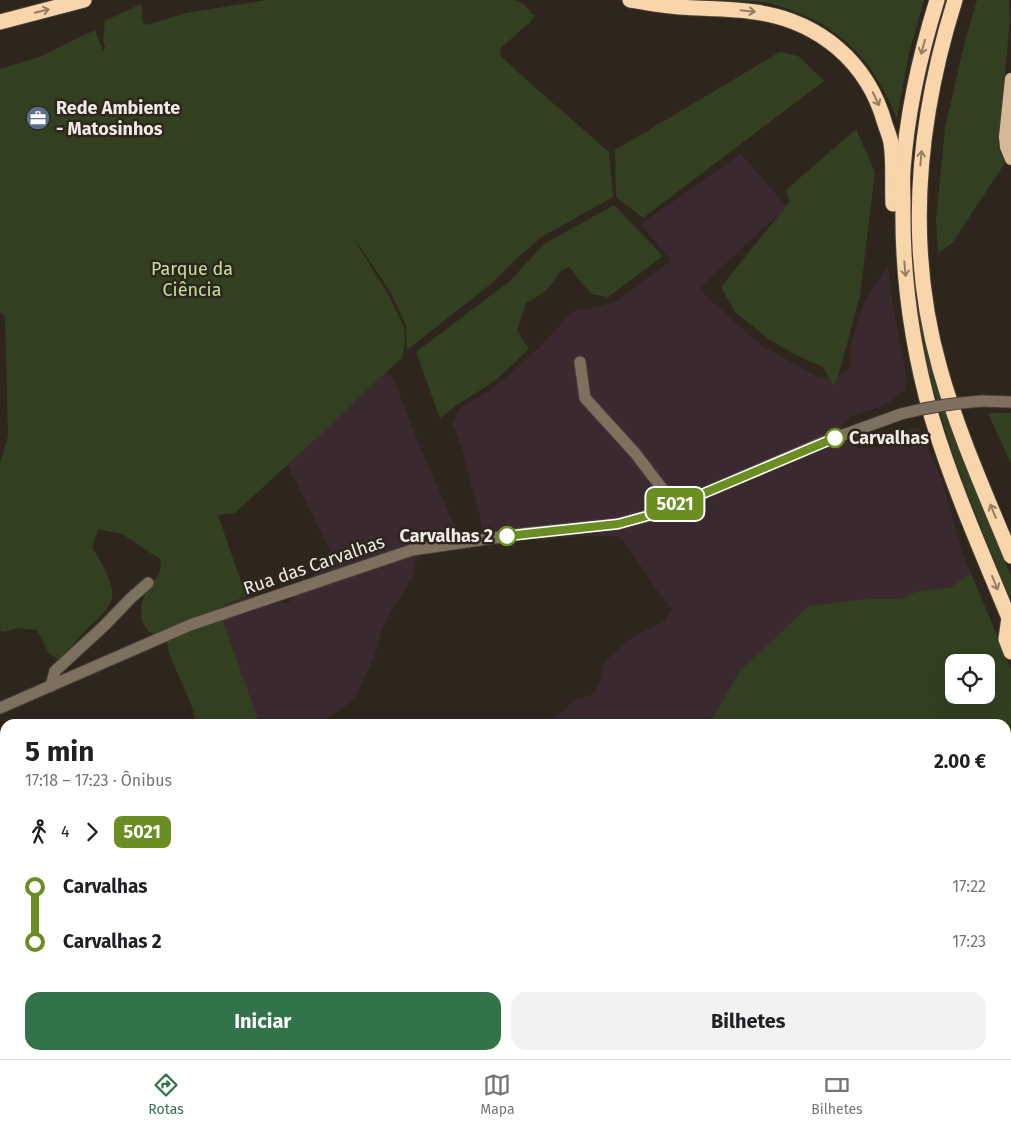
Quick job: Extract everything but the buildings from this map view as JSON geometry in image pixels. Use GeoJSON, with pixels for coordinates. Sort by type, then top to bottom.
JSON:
{"type":"FeatureCollection","features":[{"type":"Feature","properties":{"kind":"highway"},"geometry":{"type":"LineString","coordinates":[[0,22],[84,0]]}},
{"type":"Feature","properties":{"kind":"highway"},"geometry":{"type":"LineString","coordinates":[[630,0],[655,5],[756,12],[796,22],[815,31],[836,46],[854,64],[870,86],[882,113],[891,142],[893,207],[903,220]]}},
{"type":"Feature","properties":{"kind":"highway"},"geometry":{"type":"LineString","coordinates":[[937,0],[918,67],[909,117],[903,171],[904,253],[907,292],[925,392],[946,461],[1010,620],[1006,639],[1011,652]]}},
{"type":"Feature","properties":{"kind":"highway"},"geometry":{"type":"LineString","coordinates":[[955,0],[937,65],[924,132],[919,214],[922,283],[931,333],[946,389],[965,442],[1011,556]]}},
{"type":"Feature","properties":{"kind":"main road"},"geometry":{"type":"LineString","coordinates":[[1011,79],[1005,137],[1006,147],[1011,159]]}},
{"type":"Feature","properties":{"kind":"street"},"geometry":{"type":"LineString","coordinates":[[580,362],[585,398],[635,452],[674,504]]}},
{"type":"Feature","properties":{"kind":"street","name":"Rua das Carvalhas"},"geometry":{"type":"LineString","coordinates":[[0,708],[190,625],[412,550],[528,533],[618,524],[647,516],[821,443],[901,414],[930,406],[982,401],[1011,402]]}},
{"type":"Feature","properties":{"kind":"street"},"geometry":{"type":"LineString","coordinates":[[51,686],[55,671],[148,584]]}},
{"type":"Feature","properties":{"kind":"shaded area"},"geometry":{"type":"Polygon","coordinates":[[[741,154],[787,207],[699,288],[762,346],[819,377],[835,378],[851,368],[851,344],[863,305],[888,266],[893,307],[907,380],[904,390],[891,401],[851,416],[843,424],[841,438],[859,448],[890,447],[911,428],[919,428],[942,481],[962,551],[971,573],[953,587],[918,591],[900,599],[865,599],[808,606],[741,669],[712,719],[553,719],[576,699],[593,695],[601,682],[603,667],[611,655],[632,638],[666,620],[672,608],[668,606],[624,541],[615,536],[487,542],[479,538],[482,530],[480,517],[462,449],[452,424],[462,406],[491,390],[539,348],[573,311],[617,301],[669,263],[670,260],[641,224],[741,154]]]}},
{"type":"Feature","properties":{"kind":"shaded area"},"geometry":{"type":"Polygon","coordinates":[[[386,372],[394,380],[422,452],[456,529],[420,550],[412,579],[383,627],[375,654],[355,697],[326,719],[258,719],[225,627],[220,607],[246,596],[288,603],[317,571],[325,568],[330,550],[287,465],[386,372]]]}},
{"type":"Feature","properties":{"kind":"green space","name":"Parque da Ciência"},"geometry":{"type":"Polygon","coordinates":[[[267,0],[515,0],[525,5],[532,14],[536,15],[530,23],[501,48],[500,55],[609,152],[613,197],[543,236],[492,283],[407,350],[406,326],[391,293],[353,236],[388,294],[404,327],[405,343],[402,358],[235,513],[218,515],[246,596],[220,607],[225,627],[258,719],[195,719],[192,707],[169,653],[166,637],[149,632],[142,622],[141,605],[146,592],[159,574],[160,559],[122,534],[98,529],[92,548],[109,578],[112,591],[111,602],[62,659],[59,660],[49,653],[37,630],[18,628],[4,632],[0,631],[0,464],[8,436],[5,317],[0,312],[0,69],[39,57],[95,30],[103,51],[105,47],[103,40],[105,21],[141,4],[143,23],[147,25],[186,13],[267,0]]]}},
{"type":"Feature","properties":{"kind":"green space"},"geometry":{"type":"Polygon","coordinates":[[[698,0],[924,0],[909,53],[897,118],[877,79],[861,57],[840,37],[815,20],[780,6],[764,2],[698,0]]]}},
{"type":"Feature","properties":{"kind":"green space"},"geometry":{"type":"Polygon","coordinates":[[[977,0],[1009,0],[1010,19],[998,147],[1005,163],[952,243],[938,253],[936,219],[945,128],[964,45],[977,0]]]}},
{"type":"Feature","properties":{"kind":"green space"},"geometry":{"type":"Polygon","coordinates":[[[780,52],[798,56],[824,81],[643,218],[616,197],[615,150],[780,52]]]}},
{"type":"Feature","properties":{"kind":"green space"},"geometry":{"type":"Polygon","coordinates":[[[856,129],[875,172],[860,296],[834,387],[823,367],[794,354],[769,339],[735,312],[721,287],[790,201],[786,190],[856,129]]]}},
{"type":"Feature","properties":{"kind":"green space"},"geometry":{"type":"Polygon","coordinates":[[[614,205],[663,256],[608,297],[592,294],[570,267],[562,271],[545,291],[526,303],[517,330],[529,349],[496,380],[440,418],[416,352],[510,281],[544,244],[614,205]]]}},
{"type":"Feature","properties":{"kind":"green space"},"geometry":{"type":"Polygon","coordinates":[[[916,299],[933,371],[944,406],[969,474],[1011,576],[1011,601],[953,453],[941,415],[930,377],[916,299]]]}},
{"type":"Feature","properties":{"kind":"green space"},"geometry":{"type":"Polygon","coordinates":[[[988,413],[1011,413],[1011,464],[988,413]]]}},
{"type":"Feature","properties":{"kind":"green space"},"geometry":{"type":"Polygon","coordinates":[[[971,573],[1011,669],[1011,719],[712,719],[741,669],[808,606],[865,599],[900,599],[918,591],[952,587],[971,573]]]}},
{"type":"Feature","properties":{"kind":"bus line","name":"5021"},"geometry":{"type":"LineString","coordinates":[[507,536],[618,524],[647,516],[835,438]]}},
{"type":"Feature","properties":{"kind":"place","name":"Rede Ambiente - Matosinhos"},"geometry":{"type":"Point","coordinates":[38,118]}},
{"type":"Feature","properties":{"kind":"place","name":"Carvalhas"},"geometry":{"type":"Point","coordinates":[835,438]}},
{"type":"Feature","properties":{"kind":"place","name":"Carvalhas 2"},"geometry":{"type":"Point","coordinates":[507,536]}}]}
